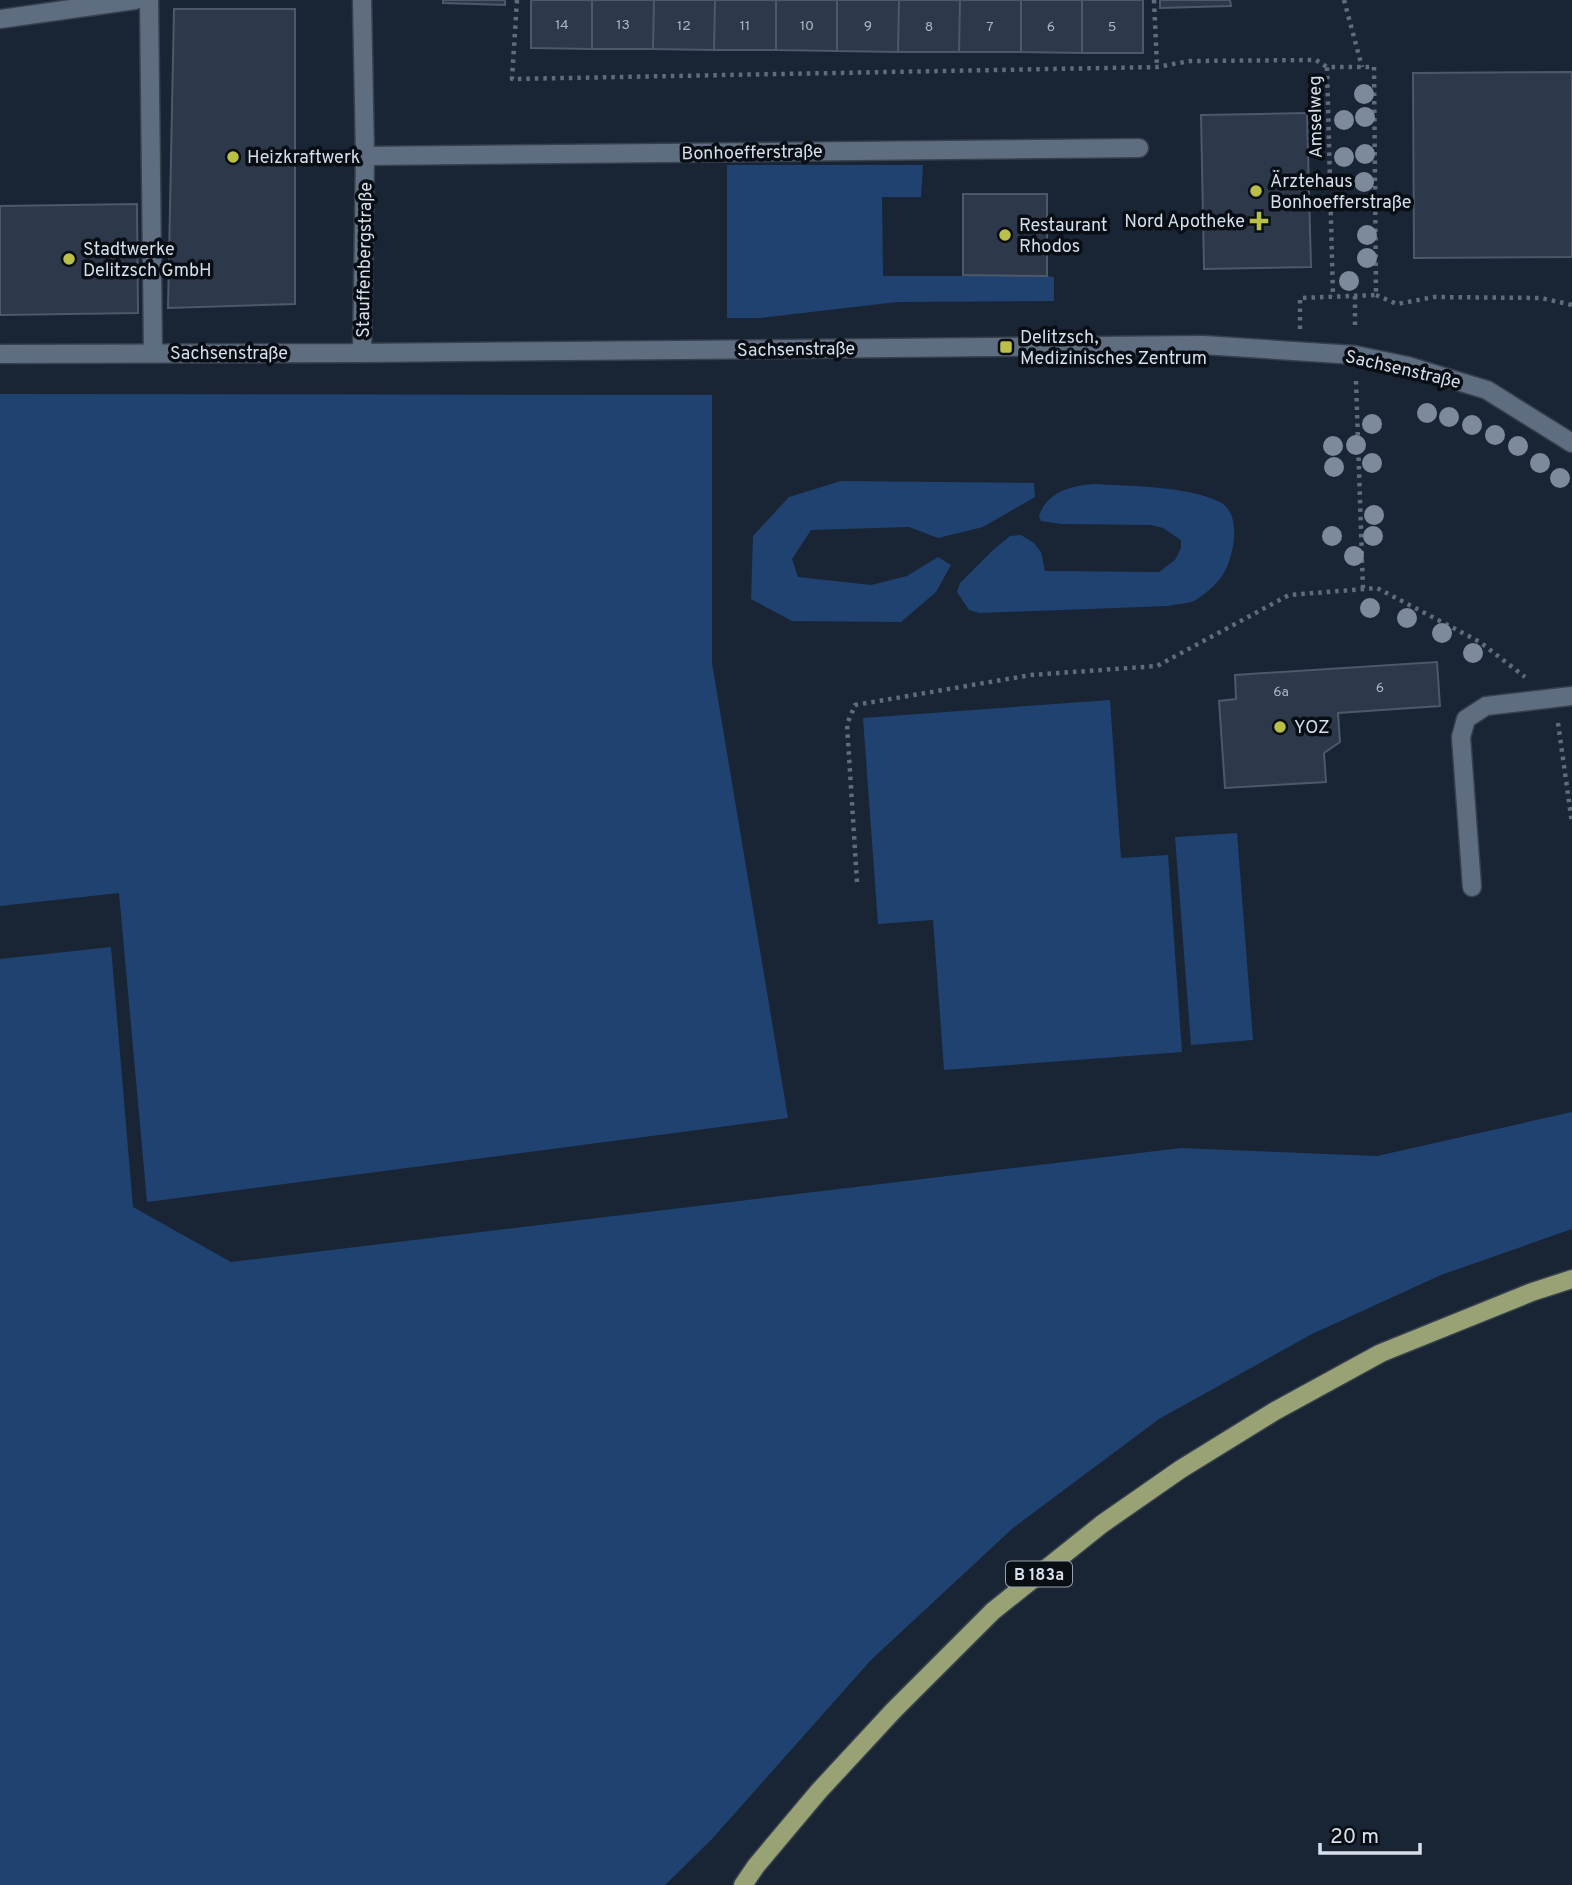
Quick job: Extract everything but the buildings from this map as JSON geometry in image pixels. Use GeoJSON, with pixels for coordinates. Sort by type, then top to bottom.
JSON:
{"type":"FeatureCollection","features":[{"type":"Feature","properties":{"kind":"main road","name":"B 183a"},"geometry":{"type":"LineString","coordinates":[[743,1885],[819,1791],[894,1710],[993,1611],[1102,1524],[1181,1469],[1275,1412],[1381,1353],[1532,1292],[1572,1279]]}},
{"type":"Feature","properties":{"kind":"street"},"geometry":{"type":"LineString","coordinates":[[0,19],[135,0]]}},
{"type":"Feature","properties":{"kind":"street"},"geometry":{"type":"LineString","coordinates":[[149,0],[153,353]]}},
{"type":"Feature","properties":{"kind":"street","name":"Stauffenbergstraße"},"geometry":{"type":"LineString","coordinates":[[362,0],[365,156],[362,353]]}},
{"type":"Feature","properties":{"kind":"street","name":"Bonhoefferstraße"},"geometry":{"type":"LineString","coordinates":[[365,156],[1139,148]]}},
{"type":"Feature","properties":{"kind":"street","name":"Sachsenstraße"},"geometry":{"type":"LineString","coordinates":[[0,354],[1203,345],[1355,355],[1408,366],[1487,390],[1572,443]]}},
{"type":"Feature","properties":{"kind":"street"},"geometry":{"type":"LineString","coordinates":[[1472,887],[1461,737],[1466,719],[1486,706],[1563,698]]}},
{"type":"Feature","properties":{"kind":"path"},"geometry":{"type":"LineString","coordinates":[[517,0],[512,79],[1157,67],[1190,61],[1316,60],[1327,67]]}},
{"type":"Feature","properties":{"kind":"path"},"geometry":{"type":"LineString","coordinates":[[1154,0],[1157,67]]}},
{"type":"Feature","properties":{"kind":"path"},"geometry":{"type":"LineString","coordinates":[[1344,0],[1362,67],[1374,67],[1376,295]]}},
{"type":"Feature","properties":{"kind":"path","name":"Amselweg"},"geometry":{"type":"LineString","coordinates":[[1334,297],[1327,67],[1362,67]]}},
{"type":"Feature","properties":{"kind":"path"},"geometry":{"type":"LineString","coordinates":[[1301,351],[1300,298],[1376,295],[1397,304],[1434,297],[1541,299],[1572,305]]}},
{"type":"Feature","properties":{"kind":"path"},"geometry":{"type":"LineString","coordinates":[[1355,296],[1356,319]]}},
{"type":"Feature","properties":{"kind":"path"},"geometry":{"type":"LineString","coordinates":[[1355,355],[1363,589]]}},
{"type":"Feature","properties":{"kind":"path"},"geometry":{"type":"LineString","coordinates":[[857,882],[847,724],[855,705],[1031,675],[1157,666],[1289,595],[1377,588],[1480,642],[1563,698],[1572,823]]}},
{"type":"Feature","properties":{"kind":"shaded area"},"geometry":{"type":"Polygon","coordinates":[[[727,165],[923,165],[921,197],[882,197],[883,276],[1054,277],[1054,301],[897,302],[760,318],[727,318],[727,165]]]}},
{"type":"Feature","properties":{"kind":"shaded area"},"geometry":{"type":"Polygon","coordinates":[[[0,394],[712,395],[712,663],[788,1118],[147,1202],[119,893],[0,906],[0,394]]]}},
{"type":"Feature","properties":{"kind":"shaded area"},"geometry":{"type":"Polygon","coordinates":[[[841,481],[1034,483],[1035,497],[983,527],[938,538],[909,527],[811,530],[792,559],[798,577],[871,585],[907,576],[938,557],[951,565],[936,592],[901,622],[792,621],[751,599],[753,536],[789,497],[841,481]]]}},
{"type":"Feature","properties":{"kind":"shaded area"},"geometry":{"type":"Polygon","coordinates":[[[1093,484],[1175,490],[1220,502],[1232,516],[1234,526],[1233,548],[1222,576],[1194,601],[1168,606],[980,613],[969,610],[957,592],[960,583],[1010,536],[1021,535],[1034,543],[1041,552],[1045,571],[1159,572],[1175,560],[1181,548],[1181,540],[1163,528],[1151,525],[1062,524],[1041,521],[1039,516],[1043,508],[1054,496],[1076,486],[1093,484]]]}},
{"type":"Feature","properties":{"kind":"shaded area"},"geometry":{"type":"Polygon","coordinates":[[[1110,700],[1121,858],[1168,855],[1182,1052],[944,1070],[933,920],[878,924],[863,718],[1110,700]]]}},
{"type":"Feature","properties":{"kind":"shaded area"},"geometry":{"type":"Polygon","coordinates":[[[1237,833],[1253,1040],[1191,1045],[1175,837],[1237,833]]]}},
{"type":"Feature","properties":{"kind":"shaded area"},"geometry":{"type":"Polygon","coordinates":[[[111,947],[133,1207],[231,1262],[1181,1148],[1377,1156],[1572,1112],[1572,1229],[1441,1275],[1312,1334],[1159,1419],[1013,1528],[871,1660],[711,1840],[665,1885],[0,1885],[0,959],[111,947]]]}},
{"type":"Feature","properties":{"kind":"place","name":"Heizkraftwerk"},"geometry":{"type":"Point","coordinates":[233,157]}},
{"type":"Feature","properties":{"kind":"place","name":"Ärztehaus Bonhoefferstraße"},"geometry":{"type":"Point","coordinates":[1256,191]}},
{"type":"Feature","properties":{"kind":"place","name":"Nord Apotheke"},"geometry":{"type":"Point","coordinates":[1259,221]}},
{"type":"Feature","properties":{"kind":"place","name":"Restaurant Rhodos"},"geometry":{"type":"Point","coordinates":[1005,235]}},
{"type":"Feature","properties":{"kind":"place","name":"Stadtwerke Delitzsch GmbH"},"geometry":{"type":"Point","coordinates":[69,259]}},
{"type":"Feature","properties":{"kind":"place","name":"Delitzsch, Medizinisches Zentrum"},"geometry":{"type":"Point","coordinates":[1006,347]}},
{"type":"Feature","properties":{"kind":"place","name":"YOZ"},"geometry":{"type":"Point","coordinates":[1280,727]}}]}
